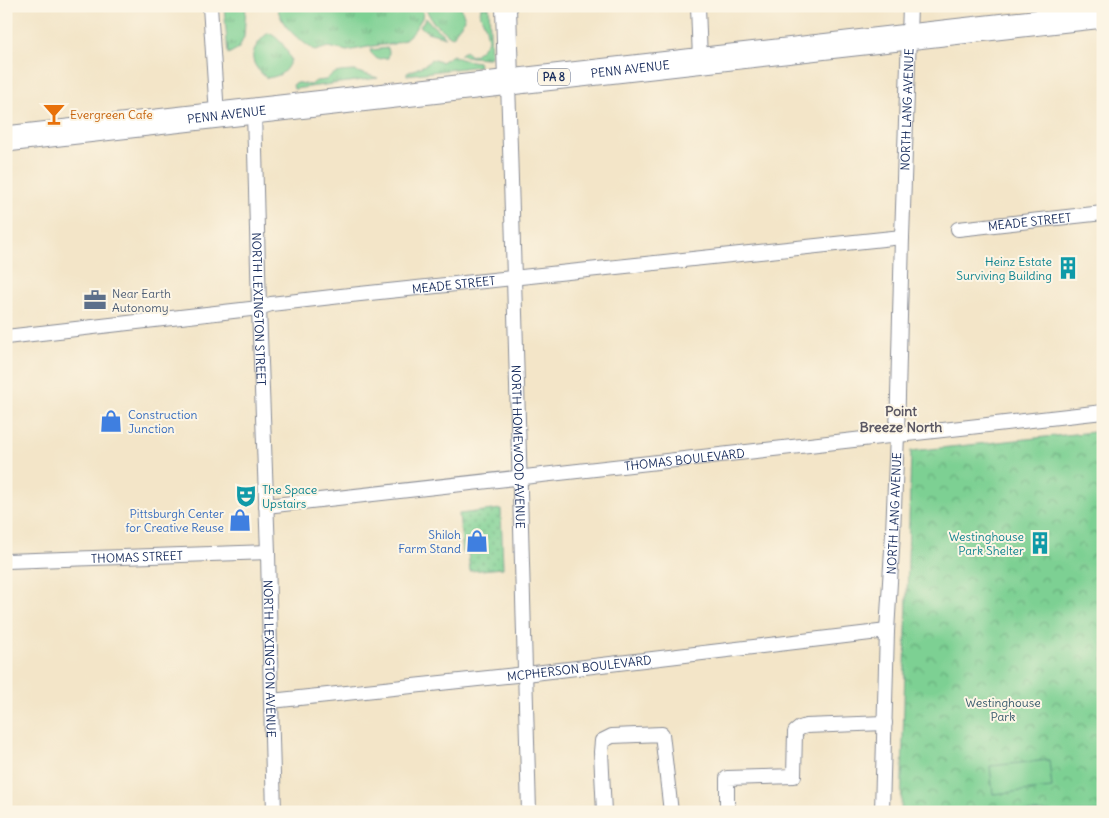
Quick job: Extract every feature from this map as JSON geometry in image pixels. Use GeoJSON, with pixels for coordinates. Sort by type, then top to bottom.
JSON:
{"type":"FeatureCollection","features":[{"type":"Feature","properties":{"kind":"highway","name":"PENN AVENUE"},"geometry":{"type":"LineString","coordinates":[[6,139],[1103,15]]}},
{"type":"Feature","properties":{"kind":"street"},"geometry":{"type":"LineString","coordinates":[[210,6],[218,115]]}},
{"type":"Feature","properties":{"kind":"street"},"geometry":{"type":"LineString","coordinates":[[506,6],[508,82]]}},
{"type":"Feature","properties":{"kind":"street"},"geometry":{"type":"LineString","coordinates":[[698,6],[700,60]]}},
{"type":"Feature","properties":{"kind":"street","name":"NORTH LANG AVENUE"},"geometry":{"type":"LineString","coordinates":[[882,811],[887,631],[897,434],[910,6]]}},
{"type":"Feature","properties":{"kind":"street","name":"NORTH HOMEWOOD AVENUE"},"geometry":{"type":"LineString","coordinates":[[508,82],[529,812]]}},
{"type":"Feature","properties":{"kind":"street","name":"NORTH LEXINGTON STREET"},"geometry":{"type":"LineString","coordinates":[[254,111],[266,506]]}},
{"type":"Feature","properties":{"kind":"street","name":"MEADE STREET"},"geometry":{"type":"LineString","coordinates":[[958,229],[1103,213]]}},
{"type":"Feature","properties":{"kind":"street","name":"MEADE STREET"},"geometry":{"type":"LineString","coordinates":[[6,337],[259,308],[271,304],[342,296],[902,238]]}},
{"type":"Feature","properties":{"kind":"street","name":"THOMAS BOULEVARD"},"geometry":{"type":"LineString","coordinates":[[266,506],[1103,412]]}},
{"type":"Feature","properties":{"kind":"street","name":"NORTH LEXINGTON AVENUE"},"geometry":{"type":"LineString","coordinates":[[266,506],[274,812]]}},
{"type":"Feature","properties":{"kind":"street","name":"THOMAS STREET"},"geometry":{"type":"LineString","coordinates":[[6,561],[268,552]]}},
{"type":"Feature","properties":{"kind":"street","name":"MCPHERSON BOULEVARD"},"geometry":{"type":"LineString","coordinates":[[271,701],[526,674],[887,631]]}},
{"type":"Feature","properties":{"kind":"street"},"geometry":{"type":"LineString","coordinates":[[727,812],[727,778],[794,776],[795,732],[800,728],[806,726],[885,723]]}},
{"type":"Feature","properties":{"kind":"street"},"geometry":{"type":"LineString","coordinates":[[604,812],[602,741],[612,736],[662,734],[671,812]]}},
{"type":"Feature","properties":{"kind":"green space"},"geometry":{"type":"Polygon","coordinates":[[[224,6],[246,6],[244,37],[239,48],[228,54],[224,6]]]}},
{"type":"Feature","properties":{"kind":"green space"},"geometry":{"type":"Polygon","coordinates":[[[277,6],[421,6],[423,12],[422,18],[413,32],[404,40],[393,44],[347,51],[328,47],[315,51],[287,27],[279,14],[277,6]]]}},
{"type":"Feature","properties":{"kind":"green space"},"geometry":{"type":"Polygon","coordinates":[[[424,6],[461,6],[465,19],[453,37],[433,22],[424,6]]]}},
{"type":"Feature","properties":{"kind":"green space"},"geometry":{"type":"Polygon","coordinates":[[[481,6],[489,6],[491,57],[471,57],[460,55],[465,51],[471,56],[473,55],[488,41],[486,28],[480,14],[481,6]]]}},
{"type":"Feature","properties":{"kind":"green space"},"geometry":{"type":"Polygon","coordinates":[[[426,18],[446,37],[427,32],[420,26],[426,18]]]}},
{"type":"Feature","properties":{"kind":"green space"},"geometry":{"type":"Polygon","coordinates":[[[269,33],[283,44],[291,60],[282,73],[267,78],[258,70],[253,61],[253,56],[256,46],[269,33]]]}},
{"type":"Feature","properties":{"kind":"green space"},"geometry":{"type":"Polygon","coordinates":[[[388,48],[388,58],[377,59],[370,50],[388,48]]]}},
{"type":"Feature","properties":{"kind":"green space"},"geometry":{"type":"Polygon","coordinates":[[[453,55],[460,59],[478,62],[479,66],[407,75],[407,73],[427,64],[431,59],[441,62],[453,55]]]}},
{"type":"Feature","properties":{"kind":"green space"},"geometry":{"type":"Polygon","coordinates":[[[355,71],[378,78],[294,89],[293,85],[296,83],[311,85],[316,81],[326,80],[336,73],[355,71]]]}},
{"type":"Feature","properties":{"kind":"green space","name":"Westinghouse Park"},"geometry":{"type":"Polygon","coordinates":[[[1103,431],[1103,812],[901,812],[911,451],[1103,431]]]}},
{"type":"Feature","properties":{"kind":"green space"},"geometry":{"type":"Polygon","coordinates":[[[501,509],[503,568],[470,571],[468,553],[463,553],[459,514],[501,509]]]}},
{"type":"Feature","properties":{"kind":"green space"},"geometry":{"type":"Polygon","coordinates":[[[1049,760],[1052,788],[993,794],[990,766],[1049,760]]]}},
{"type":"Feature","properties":{"kind":"place","name":"Evergreen Cafe"},"geometry":{"type":"Point","coordinates":[54,114]}},
{"type":"Feature","properties":{"kind":"place","name":"Heinz Estate Surviving Building"},"geometry":{"type":"Point","coordinates":[1068,268]}},
{"type":"Feature","properties":{"kind":"place","name":"Near Earth Autonomy"},"geometry":{"type":"Point","coordinates":[95,300]}},
{"type":"Feature","properties":{"kind":"place","name":"Construction Junction"},"geometry":{"type":"Point","coordinates":[111,421]}},
{"type":"Feature","properties":{"kind":"place","name":"The Space Upstairs"},"geometry":{"type":"Point","coordinates":[246,496]}},
{"type":"Feature","properties":{"kind":"place","name":"Pittsburgh Center for Creative Reuse"},"geometry":{"type":"Point","coordinates":[240,520]}},
{"type":"Feature","properties":{"kind":"place","name":"Shiloh Farm Stand"},"geometry":{"type":"Point","coordinates":[477,541]}},
{"type":"Feature","properties":{"kind":"place","name":"Westinghouse Park Shelter"},"geometry":{"type":"Point","coordinates":[1040,543]}},
{"type":"Feature","properties":{"kind":"district","name":"Point Breeze North"},"geometry":{"type":"Point","coordinates":[901,420]}}]}
